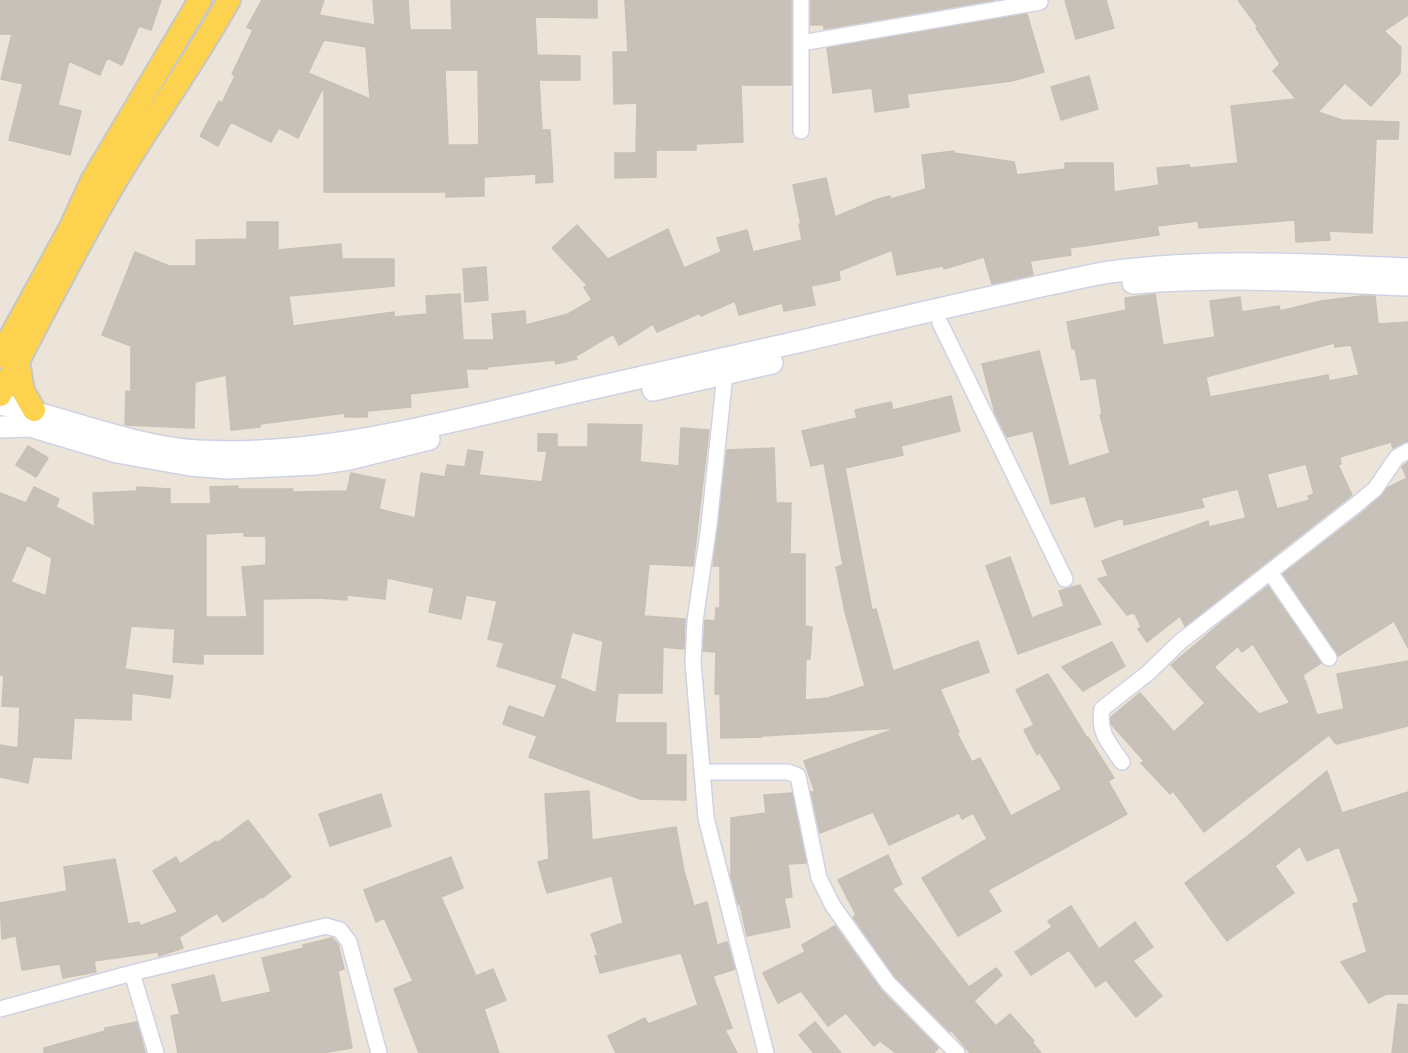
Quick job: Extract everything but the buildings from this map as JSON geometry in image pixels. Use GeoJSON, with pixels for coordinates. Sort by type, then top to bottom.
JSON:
{"type":"FeatureCollection","features":[{"type":"Feature","properties":{"kind":"main road"},"geometry":{"type":"LineString","coordinates":[[9,359],[94,221],[103,183],[200,0]]}},
{"type":"Feature","properties":{"kind":"main road"},"geometry":{"type":"LineString","coordinates":[[0,395],[9,359],[71,227],[103,183],[147,130],[204,46],[229,0]]}},
{"type":"Feature","properties":{"kind":"main road"},"geometry":{"type":"LineString","coordinates":[[181,33],[204,46]]}},
{"type":"Feature","properties":{"kind":"main road"},"geometry":{"type":"LineString","coordinates":[[0,404],[34,410],[74,425],[196,451],[269,451],[334,444],[475,416],[1103,273],[1170,265],[1230,263],[1408,269]]}},
{"type":"Feature","properties":{"kind":"main road"},"geometry":{"type":"LineString","coordinates":[[0,427],[30,426],[117,452],[190,465],[227,468],[288,466],[350,459],[455,433],[1101,288],[1149,281],[1264,279],[1408,285]]}},
{"type":"Feature","properties":{"kind":"main road"},"geometry":{"type":"LineString","coordinates":[[9,359],[34,410]]}},
{"type":"Feature","properties":{"kind":"street"},"geometry":{"type":"LineString","coordinates":[[801,0],[801,131]]}},
{"type":"Feature","properties":{"kind":"street"},"geometry":{"type":"LineString","coordinates":[[801,43],[1040,2]]}},
{"type":"Feature","properties":{"kind":"street"},"geometry":{"type":"LineString","coordinates":[[940,323],[1065,579]]}},
{"type":"Feature","properties":{"kind":"street"},"geometry":{"type":"LineString","coordinates":[[725,374],[709,525],[695,621],[693,662],[706,818],[766,1053]]}},
{"type":"Feature","properties":{"kind":"street"},"geometry":{"type":"LineString","coordinates":[[1122,762],[1104,735],[1100,722],[1102,709],[1148,673],[1180,642],[1375,489],[1397,457],[1408,451]]}},
{"type":"Feature","properties":{"kind":"street"},"geometry":{"type":"LineString","coordinates":[[1269,572],[1329,658]]}},
{"type":"Feature","properties":{"kind":"street"},"geometry":{"type":"LineString","coordinates":[[702,772],[788,772],[798,776],[819,878],[833,906],[888,983],[951,1051]]}},
{"type":"Feature","properties":{"kind":"street"},"geometry":{"type":"LineString","coordinates":[[0,1010],[132,973],[326,926],[334,927],[345,934],[349,942],[379,1053]]}},
{"type":"Feature","properties":{"kind":"street"},"geometry":{"type":"LineString","coordinates":[[132,973],[156,1053]]}}]}
